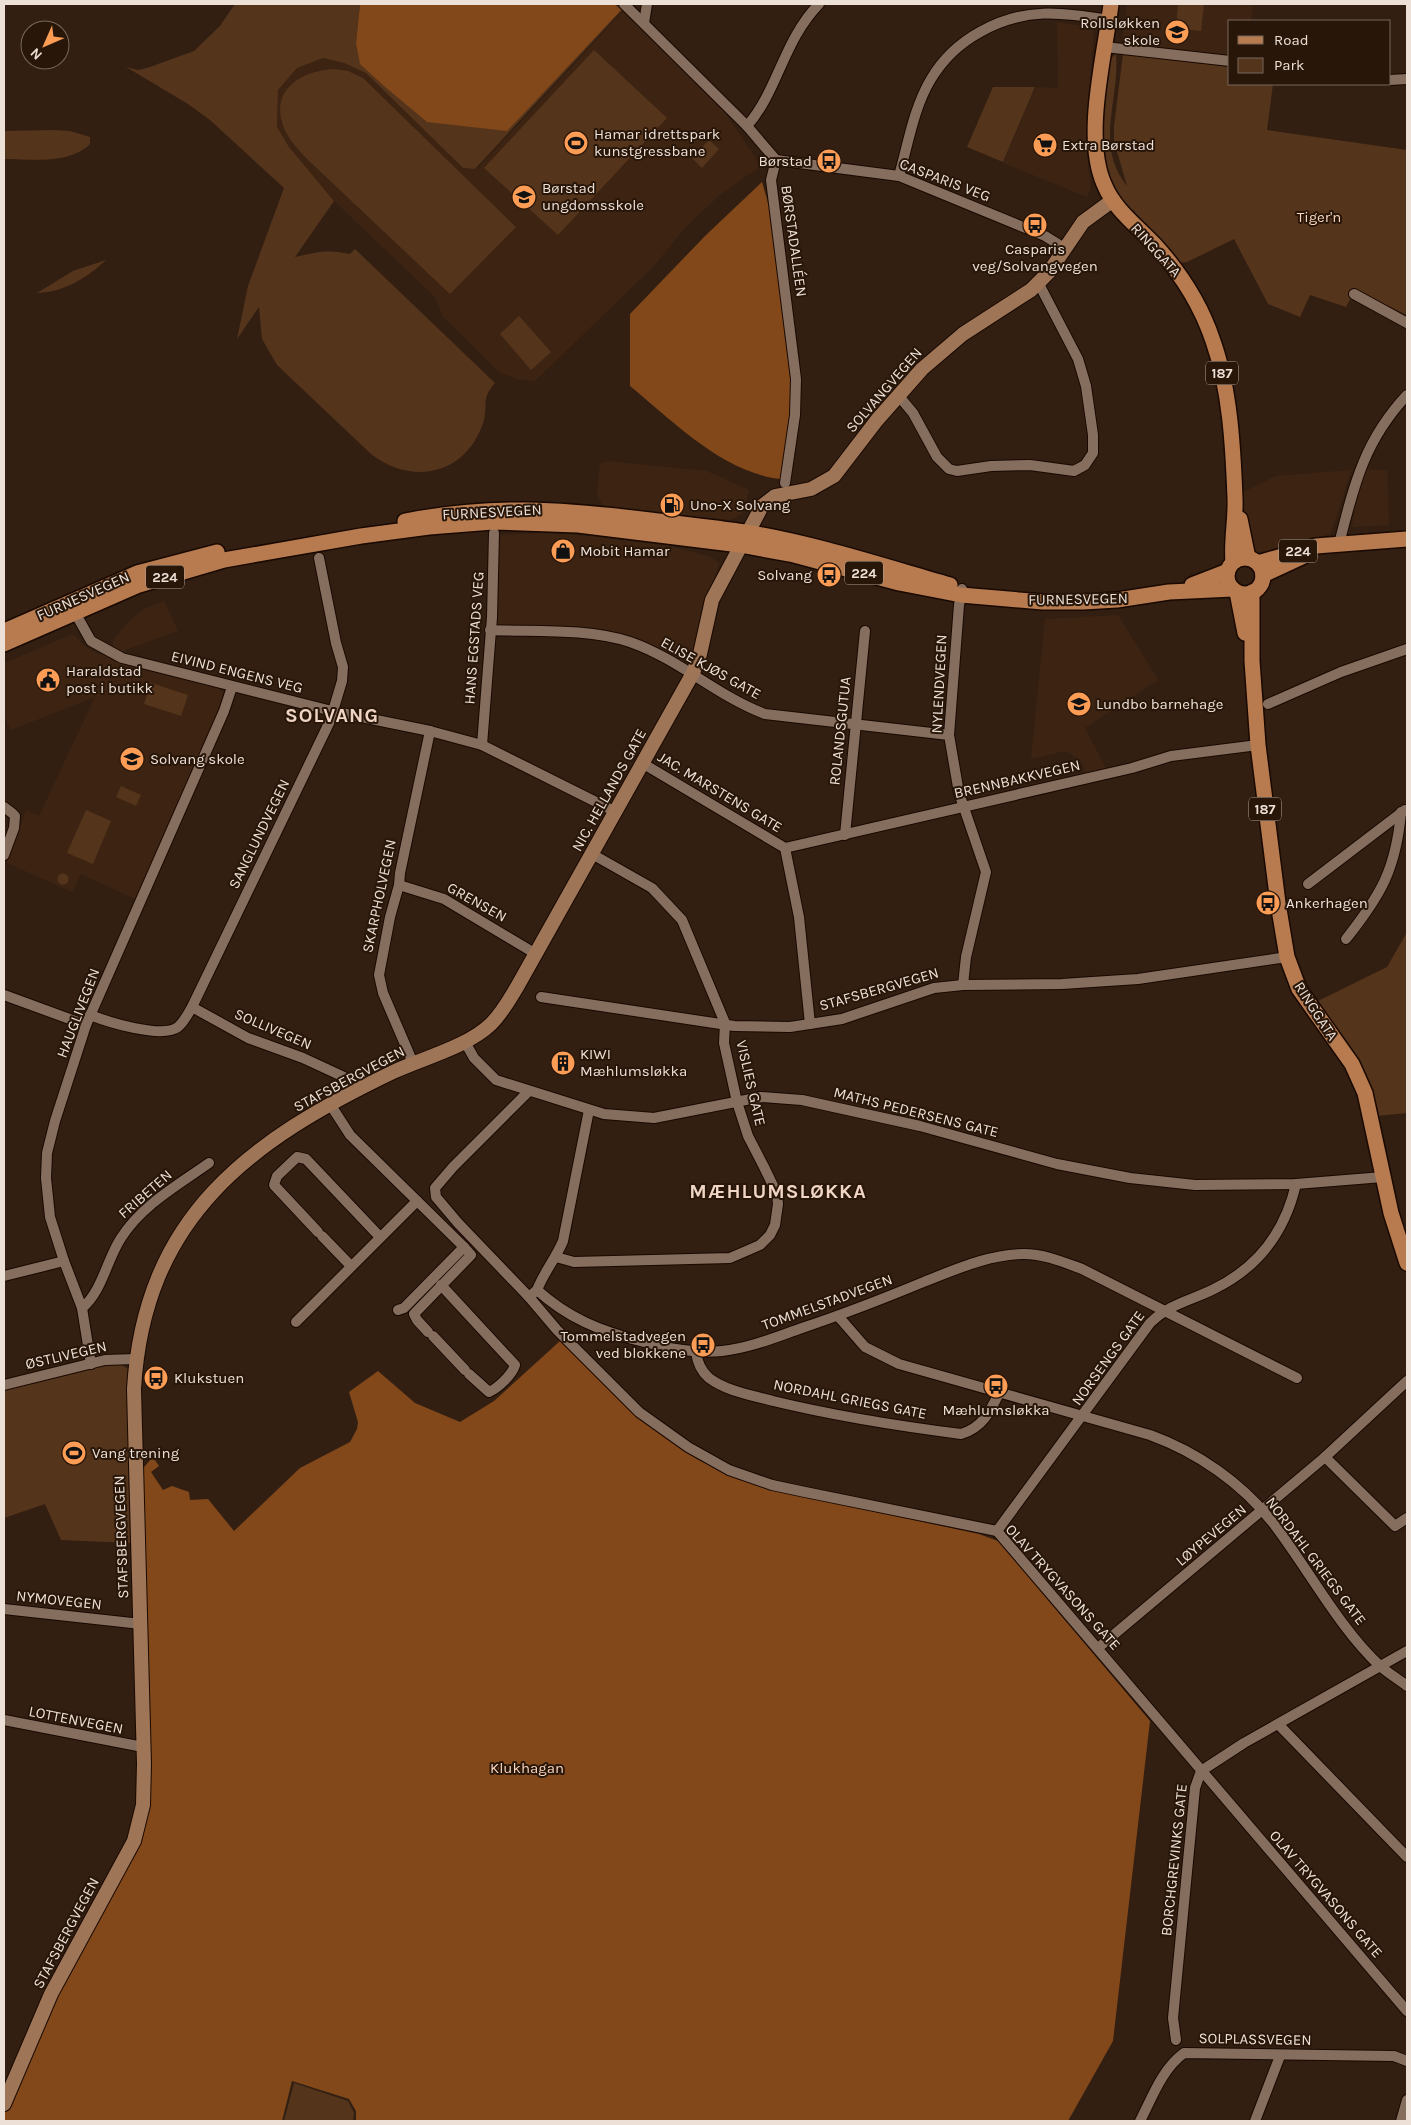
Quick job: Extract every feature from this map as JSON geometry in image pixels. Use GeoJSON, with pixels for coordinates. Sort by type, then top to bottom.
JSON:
{"type":"FeatureCollection","features":[{"type":"Feature","properties":{"kind":"main road","name":"RINGGATA"},"geometry":{"type":"LineString","coordinates":[[1111,4],[1095,147],[1103,182],[1113,200],[1174,267],[1194,298],[1207,326],[1223,377],[1235,498],[1231,566],[1228,581],[1241,591],[1252,661],[1258,745],[1278,903],[1287,957],[1299,989],[1359,1078],[1365,1093],[1391,1214],[1407,1263]]}},
{"type":"Feature","properties":{"kind":"main road","name":"SOLVANGVEGEN"},"geometry":{"type":"LineString","coordinates":[[743,539],[767,501],[784,494],[811,489],[834,476],[898,395],[951,344],[1039,284],[1087,218],[1113,200]]}},
{"type":"Feature","properties":{"kind":"main road","name":"RINGGATA"},"geometry":{"type":"LineString","coordinates":[[1235,498],[1256,566]]}},
{"type":"Feature","properties":{"kind":"main road","name":"FURNESVEGEN"},"geometry":{"type":"LineString","coordinates":[[4,644],[137,573],[170,562],[220,551],[478,510],[540,508],[868,560],[961,592],[988,597],[1043,602],[1083,602],[1117,600],[1169,592],[1241,591]]}},
{"type":"Feature","properties":{"kind":"main road","name":"NIC. HELLANDS GATE"},"geometry":{"type":"LineString","coordinates":[[465,1042],[481,1032],[497,1018],[536,954],[693,673],[698,663],[712,600],[743,539]]}},
{"type":"Feature","properties":{"kind":"main road","name":"224"},"geometry":{"type":"LineString","coordinates":[[1231,566],[1256,566],[1316,546],[1407,539]]}},
{"type":"Feature","properties":{"kind":"main road","name":"FURNESVEGEN"},"geometry":{"type":"LineString","coordinates":[[1169,592],[1231,566]]}},
{"type":"Feature","properties":{"kind":"main road","name":"224"},"geometry":{"type":"LineString","coordinates":[[1241,591],[1260,586],[1256,566]]}},
{"type":"Feature","properties":{"kind":"main road","name":"FURNESVEGEN"},"geometry":{"type":"LineString","coordinates":[[4,631],[72,607]]}},
{"type":"Feature","properties":{"kind":"main road","name":"STAFSBERGVEGEN"},"geometry":{"type":"LineString","coordinates":[[4,2104],[51,1994],[134,1841],[145,1789],[134,1456],[136,1359],[144,1313],[157,1276],[166,1257],[192,1218],[218,1187],[256,1153],[330,1104],[413,1063],[465,1042]]}},
{"type":"Feature","properties":{"kind":"street"},"geometry":{"type":"LineString","coordinates":[[624,4],[747,126],[776,160]]}},
{"type":"Feature","properties":{"kind":"street"},"geometry":{"type":"LineString","coordinates":[[644,23],[647,4]]}},
{"type":"Feature","properties":{"kind":"street"},"geometry":{"type":"LineString","coordinates":[[747,126],[763,103],[795,34],[819,4]]}},
{"type":"Feature","properties":{"kind":"street"},"geometry":{"type":"LineString","coordinates":[[899,176],[913,125],[928,86],[946,58],[961,44],[1001,21],[1032,14],[1066,14],[1109,20]]}},
{"type":"Feature","properties":{"kind":"street"},"geometry":{"type":"LineString","coordinates":[[1105,47],[1228,61]]}},
{"type":"Feature","properties":{"kind":"street"},"geometry":{"type":"LineString","coordinates":[[1391,80],[1407,78]]}},
{"type":"Feature","properties":{"kind":"street","name":"CASPARIS VEG"},"geometry":{"type":"LineString","coordinates":[[776,160],[899,176],[1044,236],[1066,248]]}},
{"type":"Feature","properties":{"kind":"street","name":"BØRSTADALLÉEN"},"geometry":{"type":"LineString","coordinates":[[776,160],[771,180],[796,379],[795,415],[785,483]]}},
{"type":"Feature","properties":{"kind":"street"},"geometry":{"type":"LineString","coordinates":[[898,395],[913,413],[936,457],[949,469],[957,471],[991,466],[1030,465],[1074,471],[1085,465],[1093,453],[1094,435],[1086,386],[1071,345],[1039,284]]}},
{"type":"Feature","properties":{"kind":"street"},"geometry":{"type":"LineString","coordinates":[[1354,294],[1407,323]]}},
{"type":"Feature","properties":{"kind":"street"},"geometry":{"type":"LineString","coordinates":[[1339,544],[1359,468],[1391,414],[1407,395]]}},
{"type":"Feature","properties":{"kind":"street","name":"HANS EGSTADS VEG"},"geometry":{"type":"LineString","coordinates":[[482,745],[494,533]]}},
{"type":"Feature","properties":{"kind":"street","name":"SANGLUNDVEGEN"},"geometry":{"type":"LineString","coordinates":[[4,995],[88,1020],[160,1031],[178,1026],[192,1008],[330,721],[342,681],[343,667],[336,643],[319,558]]}},
{"type":"Feature","properties":{"kind":"street","name":"NYLENDVEGEN"},"geometry":{"type":"LineString","coordinates":[[961,592],[949,735],[963,808],[986,872],[966,957],[963,985]]}},
{"type":"Feature","properties":{"kind":"street","name":"EIVIND ENGENS VEG"},"geometry":{"type":"LineString","coordinates":[[72,607],[91,641],[122,658],[232,687],[332,711],[430,731],[482,745],[616,812]]}},
{"type":"Feature","properties":{"kind":"street","name":"ELISE KJØS GATE"},"geometry":{"type":"LineString","coordinates":[[490,630],[562,632],[614,638],[655,653],[693,673],[750,709],[765,714],[949,735]]}},
{"type":"Feature","properties":{"kind":"street","name":"ROLANDSGUTUA"},"geometry":{"type":"LineString","coordinates":[[845,835],[865,631]]}},
{"type":"Feature","properties":{"kind":"street"},"geometry":{"type":"LineString","coordinates":[[1268,704],[1341,672],[1407,649]]}},
{"type":"Feature","properties":{"kind":"street","name":"HAUGLIVEGEN"},"geometry":{"type":"LineString","coordinates":[[92,1364],[82,1308],[64,1262],[50,1217],[46,1164],[55,1121],[88,1020],[224,711],[232,687]]}},
{"type":"Feature","properties":{"kind":"street","name":"SKARPHOLVEGEN"},"geometry":{"type":"LineString","coordinates":[[413,1063],[385,998],[379,975],[430,731]]}},
{"type":"Feature","properties":{"kind":"street","name":"BRENNBAKKVEGEN"},"geometry":{"type":"LineString","coordinates":[[785,848],[1132,768],[1171,756],[1258,745]]}},
{"type":"Feature","properties":{"kind":"street","name":"JAC. MARSTENS GATE"},"geometry":{"type":"LineString","coordinates":[[642,763],[785,848],[800,917],[810,1024]]}},
{"type":"Feature","properties":{"kind":"street"},"geometry":{"type":"LineString","coordinates":[[4,807],[12,812],[15,822],[4,856]]}},
{"type":"Feature","properties":{"kind":"street"},"geometry":{"type":"LineString","coordinates":[[1308,884],[1404,810]]}},
{"type":"Feature","properties":{"kind":"street"},"geometry":{"type":"LineString","coordinates":[[1346,939],[1372,906],[1384,885],[1398,843],[1404,810]]}},
{"type":"Feature","properties":{"kind":"street","name":"VISLIES GATE"},"geometry":{"type":"LineString","coordinates":[[556,1257],[574,1262],[730,1258],[760,1244],[770,1235],[775,1225],[778,1204],[774,1187],[748,1136],[737,1102],[724,1043],[725,1023],[682,920],[652,888],[592,854]]}},
{"type":"Feature","properties":{"kind":"street","name":"GRENSEN"},"geometry":{"type":"LineString","coordinates":[[399,885],[444,899],[536,954]]}},
{"type":"Feature","properties":{"kind":"street","name":"STAFSBERGVEGEN"},"geometry":{"type":"LineString","coordinates":[[541,998],[652,1015],[725,1023],[734,1026],[772,1027],[842,1019],[934,988],[963,985],[1062,984],[1138,979],[1287,957]]}},
{"type":"Feature","properties":{"kind":"street","name":"SOLLIVEGEN"},"geometry":{"type":"LineString","coordinates":[[192,1008],[248,1038],[303,1058],[344,1077]]}},
{"type":"Feature","properties":{"kind":"street","name":"MATHS PEDERSENS GATE"},"geometry":{"type":"LineString","coordinates":[[465,1042],[474,1058],[496,1080],[590,1110],[630,1117],[654,1118],[761,1097],[802,1100],[920,1126],[1057,1164],[1130,1178],[1195,1185],[1296,1184],[1383,1177]]}},
{"type":"Feature","properties":{"kind":"street"},"geometry":{"type":"LineString","coordinates":[[529,1091],[440,1181],[436,1188],[436,1196],[458,1223],[533,1293],[556,1257],[571,1210],[590,1110]]}},
{"type":"Feature","properties":{"kind":"street"},"geometry":{"type":"LineString","coordinates":[[330,1104],[350,1135],[471,1255],[441,1285],[414,1314],[417,1320],[467,1372],[489,1392],[494,1390],[513,1371],[515,1365],[441,1285]]}},
{"type":"Feature","properties":{"kind":"street"},"geometry":{"type":"LineString","coordinates":[[350,1266],[274,1185],[277,1176],[297,1157],[306,1159],[380,1237]]}},
{"type":"Feature","properties":{"kind":"street","name":"FRIBETEN"},"geometry":{"type":"LineString","coordinates":[[82,1308],[91,1301],[112,1254],[133,1221],[158,1200],[209,1163]]}},
{"type":"Feature","properties":{"kind":"street","name":"NORSENGS GATE"},"geometry":{"type":"LineString","coordinates":[[997,1531],[1084,1416],[1150,1322],[1164,1310],[1213,1289],[1235,1277],[1256,1260],[1275,1238],[1284,1221],[1296,1184]]}},
{"type":"Feature","properties":{"kind":"street"},"geometry":{"type":"LineString","coordinates":[[296,1322],[417,1201]]}},
{"type":"Feature","properties":{"kind":"street"},"geometry":{"type":"LineString","coordinates":[[398,1310],[404,1308],[464,1247]]}},
{"type":"Feature","properties":{"kind":"street","name":"TOMMELSTADVEGEN"},"geometry":{"type":"LineString","coordinates":[[533,1293],[566,1314],[625,1337],[696,1352],[722,1350],[752,1345],[838,1316],[981,1261],[1024,1254],[1049,1258],[1082,1270],[1297,1378]]}},
{"type":"Feature","properties":{"kind":"street"},"geometry":{"type":"LineString","coordinates":[[4,1276],[64,1262]]}},
{"type":"Feature","properties":{"kind":"street","name":"OLAV TRYGVASONS GATE"},"geometry":{"type":"LineString","coordinates":[[533,1293],[553,1326],[639,1412],[681,1442],[728,1470],[805,1492],[997,1531],[1407,2011]]}},
{"type":"Feature","properties":{"kind":"street","name":"NORDAHL GRIEGS GATE"},"geometry":{"type":"LineString","coordinates":[[838,1316],[853,1336],[878,1356],[999,1393],[1150,1435],[1185,1450],[1211,1466],[1262,1511],[1346,1626],[1380,1666],[1407,1686]]}},
{"type":"Feature","properties":{"kind":"street","name":"NORDAHL GRIEGS GATE"},"geometry":{"type":"LineString","coordinates":[[696,1352],[698,1362],[709,1378],[740,1392],[805,1409],[891,1425],[961,1434],[972,1431],[987,1417],[999,1393]]}},
{"type":"Feature","properties":{"kind":"street","name":"ØSTLIVEGEN"},"geometry":{"type":"LineString","coordinates":[[4,1385],[116,1358],[136,1359]]}},
{"type":"Feature","properties":{"kind":"street","name":"LØYPEVEGEN"},"geometry":{"type":"LineString","coordinates":[[1098,1648],[1324,1458],[1407,1381]]}},
{"type":"Feature","properties":{"kind":"street"},"geometry":{"type":"LineString","coordinates":[[1324,1458],[1395,1526],[1407,1518]]}},
{"type":"Feature","properties":{"kind":"street","name":"NYMOVEGEN"},"geometry":{"type":"LineString","coordinates":[[4,1609],[141,1624]]}},
{"type":"Feature","properties":{"kind":"street","name":"BORCHGREVINKS GATE"},"geometry":{"type":"LineString","coordinates":[[1176,2040],[1172,2018],[1194,1788],[1201,1771],[1407,1651]]}},
{"type":"Feature","properties":{"kind":"street","name":"LOTTENVEGEN"},"geometry":{"type":"LineString","coordinates":[[4,1720],[143,1747]]}},
{"type":"Feature","properties":{"kind":"street"},"geometry":{"type":"LineString","coordinates":[[1279,1725],[1407,1857]]}},
{"type":"Feature","properties":{"kind":"street","name":"SOLPLASSVEGEN"},"geometry":{"type":"LineString","coordinates":[[1140,2121],[1167,2069],[1173,2060],[1184,2052],[1280,2056],[1394,2056],[1407,2061]]}},
{"type":"Feature","properties":{"kind":"street"},"geometry":{"type":"LineString","coordinates":[[1255,2121],[1280,2056]]}},
{"type":"Feature","properties":{"kind":"street"},"geometry":{"type":"LineString","coordinates":[[1401,2121],[1407,2100]]}},
{"type":"Feature","properties":{"kind":"shaded area","name":"Rollsløkken skole"},"geometry":{"type":"Polygon","coordinates":[[[1127,4],[1253,4],[1251,20],[1228,20],[1228,56],[1122,43],[1127,4]]]}},
{"type":"Feature","properties":{"kind":"shaded area","name":"Børstad ungdomsskole"},"geometry":{"type":"Polygon","coordinates":[[[623,11],[726,114],[761,166],[721,194],[687,226],[652,268],[535,381],[517,379],[500,373],[443,317],[435,297],[334,201],[289,147],[277,127],[278,90],[296,68],[323,58],[344,63],[366,73],[463,168],[477,169],[623,11]]]}},
{"type":"Feature","properties":{"kind":"shaded area"},"geometry":{"type":"Polygon","coordinates":[[[1057,22],[1094,28],[1086,148],[1091,189],[1087,197],[1003,163],[1036,87],[1058,88],[1057,22]]]}},
{"type":"Feature","properties":{"kind":"shaded area"},"geometry":{"type":"Polygon","coordinates":[[[607,461],[707,471],[749,490],[742,514],[730,520],[612,509],[602,505],[597,494],[600,464],[607,461]]]}},
{"type":"Feature","properties":{"kind":"shaded area"},"geometry":{"type":"Polygon","coordinates":[[[1351,470],[1331,534],[1266,551],[1231,553],[1225,501],[1276,476],[1351,470]]]}},
{"type":"Feature","properties":{"kind":"shaded area"},"geometry":{"type":"Polygon","coordinates":[[[1363,470],[1387,470],[1389,525],[1352,527],[1356,492],[1363,470]]]}},
{"type":"Feature","properties":{"kind":"shaded area"},"geometry":{"type":"Polygon","coordinates":[[[543,533],[590,536],[670,546],[711,557],[719,563],[716,576],[705,600],[692,659],[682,661],[643,644],[493,626],[497,535],[543,533]]]}},
{"type":"Feature","properties":{"kind":"shaded area"},"geometry":{"type":"Polygon","coordinates":[[[164,601],[178,631],[125,650],[125,655],[112,649],[114,639],[131,619],[144,609],[164,601]]]}},
{"type":"Feature","properties":{"kind":"shaded area","name":"Lundbo barnehage"},"geometry":{"type":"Polygon","coordinates":[[[1118,615],[1158,680],[1085,728],[1106,769],[1085,774],[1082,762],[1066,751],[1031,759],[1045,619],[1118,615]]]}},
{"type":"Feature","properties":{"kind":"shaded area","name":"Solvang skole"},"geometry":{"type":"Polygon","coordinates":[[[73,634],[84,646],[96,653],[216,686],[223,692],[222,702],[137,900],[81,874],[72,892],[7,863],[26,810],[39,816],[95,697],[11,730],[4,715],[4,663],[73,634]]]}},
{"type":"Feature","properties":{"kind":"green space"},"geometry":{"type":"Polygon","coordinates":[[[235,4],[360,4],[356,43],[620,10],[614,4],[623,9],[475,169],[463,168],[366,73],[344,63],[323,58],[297,68],[278,90],[277,127],[289,147],[334,201],[295,257],[322,252],[350,254],[355,249],[495,383],[487,394],[482,426],[473,443],[462,456],[449,465],[419,472],[403,470],[386,464],[371,454],[277,365],[262,339],[259,307],[237,339],[248,286],[284,188],[210,120],[188,104],[126,67],[138,70],[147,68],[194,51],[220,26],[235,4]]]}},
{"type":"Feature","properties":{"kind":"green space"},"geometry":{"type":"Polygon","coordinates":[[[360,4],[614,4],[621,10],[507,131],[427,122],[384,86],[360,64],[356,43],[360,4]]]}},
{"type":"Feature","properties":{"kind":"green space"},"geometry":{"type":"Polygon","coordinates":[[[1178,4],[1204,4],[1201,31],[1176,28],[1178,4]]]}},
{"type":"Feature","properties":{"kind":"green space","name":"Hamar idrettspark kunstgressbane"},"geometry":{"type":"Polygon","coordinates":[[[594,50],[667,118],[558,235],[484,168],[594,50]]]}},
{"type":"Feature","properties":{"kind":"green space","name":"Tiger'n"},"geometry":{"type":"Polygon","coordinates":[[[1116,54],[1110,138],[1112,155],[1117,170],[1127,186],[1114,141],[1114,126],[1123,54],[1228,67],[1228,85],[1273,85],[1267,130],[1407,150],[1407,315],[1355,290],[1346,307],[1310,295],[1300,317],[1268,304],[1234,239],[1187,262],[1179,263],[1137,218],[1134,210],[1131,214],[1108,181],[1100,146],[1110,59],[1116,54]]]}},
{"type":"Feature","properties":{"kind":"green space"},"geometry":{"type":"Polygon","coordinates":[[[333,69],[348,71],[363,78],[516,227],[450,294],[307,159],[286,132],[280,115],[284,93],[299,79],[310,74],[333,69]]]}},
{"type":"Feature","properties":{"kind":"green space"},"geometry":{"type":"Polygon","coordinates":[[[993,87],[1035,87],[1003,162],[967,147],[993,87]]]}},
{"type":"Feature","properties":{"kind":"green space"},"geometry":{"type":"Polygon","coordinates":[[[4,131],[70,131],[90,137],[90,144],[81,151],[61,158],[38,160],[4,159],[4,131]]]}},
{"type":"Feature","properties":{"kind":"green space"},"geometry":{"type":"Polygon","coordinates":[[[709,140],[719,149],[702,168],[692,158],[709,140]]]}},
{"type":"Feature","properties":{"kind":"green space"},"geometry":{"type":"Polygon","coordinates":[[[762,182],[769,206],[791,373],[790,419],[781,479],[760,475],[739,467],[719,456],[681,429],[630,386],[630,314],[705,236],[762,182]]]}},
{"type":"Feature","properties":{"kind":"green space"},"geometry":{"type":"Polygon","coordinates":[[[106,260],[91,273],[66,287],[37,293],[73,271],[106,260]]]}},
{"type":"Feature","properties":{"kind":"green space"},"geometry":{"type":"Polygon","coordinates":[[[519,316],[551,352],[531,370],[500,334],[519,316]]]}},
{"type":"Feature","properties":{"kind":"green space"},"geometry":{"type":"Polygon","coordinates":[[[151,683],[188,695],[181,716],[144,704],[151,683]]]}},
{"type":"Feature","properties":{"kind":"green space"},"geometry":{"type":"Polygon","coordinates":[[[121,786],[141,795],[136,806],[116,797],[121,786]]]}},
{"type":"Feature","properties":{"kind":"green space"},"geometry":{"type":"Polygon","coordinates":[[[86,810],[111,821],[93,864],[67,853],[86,810]]]}},
{"type":"Feature","properties":{"kind":"green space"},"geometry":{"type":"Polygon","coordinates":[[[63,873],[69,879],[63,885],[57,879],[63,873]]]}},
{"type":"Feature","properties":{"kind":"green space"},"geometry":{"type":"Polygon","coordinates":[[[1406,934],[1407,1113],[1376,1116],[1314,1003],[1387,967],[1406,934]]]}},
{"type":"Feature","properties":{"kind":"green space","name":"Klukhagan"},"geometry":{"type":"Polygon","coordinates":[[[560,1341],[632,1413],[697,1459],[725,1473],[771,1489],[979,1534],[998,1541],[1150,1721],[1113,2041],[1068,2121],[356,2121],[356,2111],[349,2099],[292,2081],[282,2121],[4,2121],[4,2115],[53,2001],[139,1839],[139,1473],[151,1459],[155,1460],[159,1466],[151,1472],[163,1490],[172,1486],[189,1492],[190,1500],[208,1499],[234,1531],[300,1468],[350,1442],[357,1429],[358,1422],[349,1392],[378,1371],[415,1403],[460,1422],[494,1401],[560,1341]]]}},
{"type":"Feature","properties":{"kind":"green space"},"geometry":{"type":"Polygon","coordinates":[[[109,1364],[120,1364],[131,1371],[128,1413],[131,1543],[61,1540],[45,1504],[4,1518],[4,1390],[109,1364]]]}},
{"type":"Feature","properties":{"kind":"green space"},"geometry":{"type":"Polygon","coordinates":[[[294,2083],[348,2101],[354,2113],[353,2121],[284,2121],[294,2083]]]}},
{"type":"Feature","properties":{"kind":"place","name":"Rollsløkken skole"},"geometry":{"type":"Point","coordinates":[1177,32]}},
{"type":"Feature","properties":{"kind":"place","name":"Hamar idrettspark kunstgressbane"},"geometry":{"type":"Point","coordinates":[576,143]}},
{"type":"Feature","properties":{"kind":"place","name":"Extra Børstad"},"geometry":{"type":"Point","coordinates":[1045,145]}},
{"type":"Feature","properties":{"kind":"place","name":"Børstad"},"geometry":{"type":"Point","coordinates":[829,161]}},
{"type":"Feature","properties":{"kind":"place","name":"Børstad ungdomsskole"},"geometry":{"type":"Point","coordinates":[524,197]}},
{"type":"Feature","properties":{"kind":"place","name":"Casparis veg/Solvangvegen"},"geometry":{"type":"Point","coordinates":[1035,225]}},
{"type":"Feature","properties":{"kind":"place","name":"Uno-X Solvang"},"geometry":{"type":"Point","coordinates":[672,505]}},
{"type":"Feature","properties":{"kind":"place","name":"Mobit Hamar"},"geometry":{"type":"Point","coordinates":[563,551]}},
{"type":"Feature","properties":{"kind":"place","name":"Solvang"},"geometry":{"type":"Point","coordinates":[829,575]}},
{"type":"Feature","properties":{"kind":"place","name":"Haraldstad post i butikk"},"geometry":{"type":"Point","coordinates":[48,680]}},
{"type":"Feature","properties":{"kind":"place","name":"Lundbo barnehage"},"geometry":{"type":"Point","coordinates":[1079,704]}},
{"type":"Feature","properties":{"kind":"place","name":"Solvang skole"},"geometry":{"type":"Point","coordinates":[132,759]}},
{"type":"Feature","properties":{"kind":"place","name":"Ankerhagen"},"geometry":{"type":"Point","coordinates":[1268,903]}},
{"type":"Feature","properties":{"kind":"place","name":"KIWI Mæhlumsløkka"},"geometry":{"type":"Point","coordinates":[563,1063]}},
{"type":"Feature","properties":{"kind":"place","name":"Tommelstadvegen ved blokkene"},"geometry":{"type":"Point","coordinates":[703,1345]}},
{"type":"Feature","properties":{"kind":"place","name":"Klukstuen"},"geometry":{"type":"Point","coordinates":[156,1378]}},
{"type":"Feature","properties":{"kind":"place","name":"Mæhlumsløkka"},"geometry":{"type":"Point","coordinates":[996,1386]}},
{"type":"Feature","properties":{"kind":"place","name":"Vang trening"},"geometry":{"type":"Point","coordinates":[74,1453]}},
{"type":"Feature","properties":{"kind":"district","name":"SOLVANG"},"geometry":{"type":"Point","coordinates":[332,715]}},
{"type":"Feature","properties":{"kind":"district","name":"MÆHLUMSLØKKA"},"geometry":{"type":"Point","coordinates":[778,1191]}}]}
